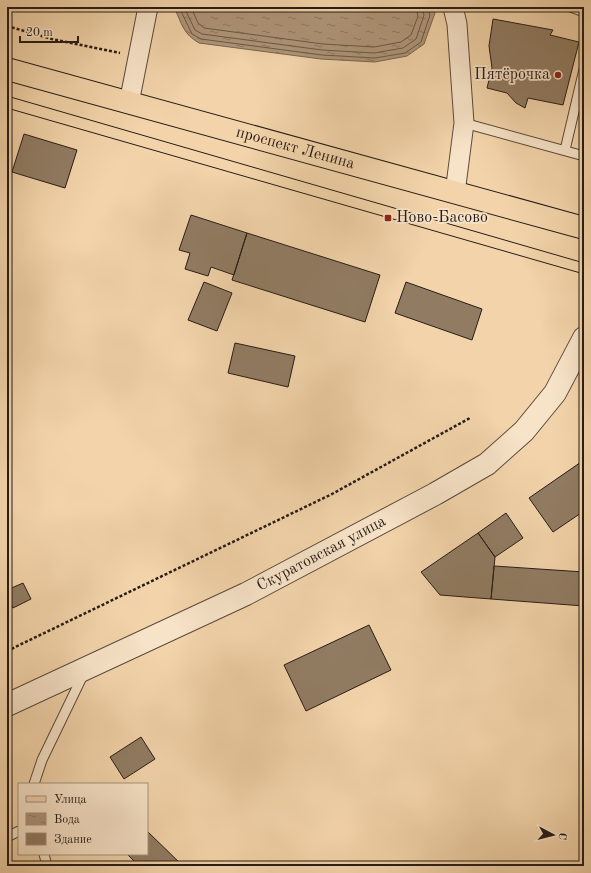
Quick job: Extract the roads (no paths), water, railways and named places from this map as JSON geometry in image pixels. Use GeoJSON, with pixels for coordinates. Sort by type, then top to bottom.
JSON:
{"type":"FeatureCollection","features":[{"type":"Feature","properties":{"kind":"main road","name":"проспект Ленина"},"geometry":{"type":"LineString","coordinates":[[7,69],[584,228]]}},
{"type":"Feature","properties":{"kind":"street"},"geometry":{"type":"LineString","coordinates":[[129,103],[148,7]]}},
{"type":"Feature","properties":{"kind":"street"},"geometry":{"type":"LineString","coordinates":[[453,7],[457,24],[464,123],[455,193]]}},
{"type":"Feature","properties":{"kind":"street","name":"Скуратовская улица"},"geometry":{"type":"LineString","coordinates":[[7,705],[246,594],[435,494],[487,464],[524,431],[555,393],[584,338]]}},
{"type":"Feature","properties":{"kind":"lane"},"geometry":{"type":"LineString","coordinates":[[571,7],[584,12]]}},
{"type":"Feature","properties":{"kind":"lane"},"geometry":{"type":"LineString","coordinates":[[565,150],[584,70]]}},
{"type":"Feature","properties":{"kind":"lane"},"geometry":{"type":"LineString","coordinates":[[464,123],[584,156]]}},
{"type":"Feature","properties":{"kind":"lane"},"geometry":{"type":"LineString","coordinates":[[34,783],[42,760],[87,668]]}},
{"type":"Feature","properties":{"kind":"lane"},"geometry":{"type":"LineString","coordinates":[[7,837],[18,832]]}},
{"type":"Feature","properties":{"kind":"lane"},"geometry":{"type":"LineString","coordinates":[[44,855],[47,866]]}},
{"type":"Feature","properties":{"kind":"water"},"geometry":{"type":"Polygon","coordinates":[[[174,7],[430,7],[435,13],[424,44],[407,56],[375,62],[321,59],[199,43],[186,32],[174,7]]]}},
{"type":"Feature","properties":{"kind":"tram line"},"geometry":{"type":"LineString","coordinates":[[7,96],[584,263]]}},
{"type":"Feature","properties":{"kind":"tram line"},"geometry":{"type":"LineString","coordinates":[[7,108],[584,274]]}},
{"type":"Feature","properties":{"kind":"place","name":"Пятёрочка"},"geometry":{"type":"Point","coordinates":[558,75]}},
{"type":"Feature","properties":{"kind":"place","name":"Ново-Басово"},"geometry":{"type":"Point","coordinates":[388,218]}}]}
